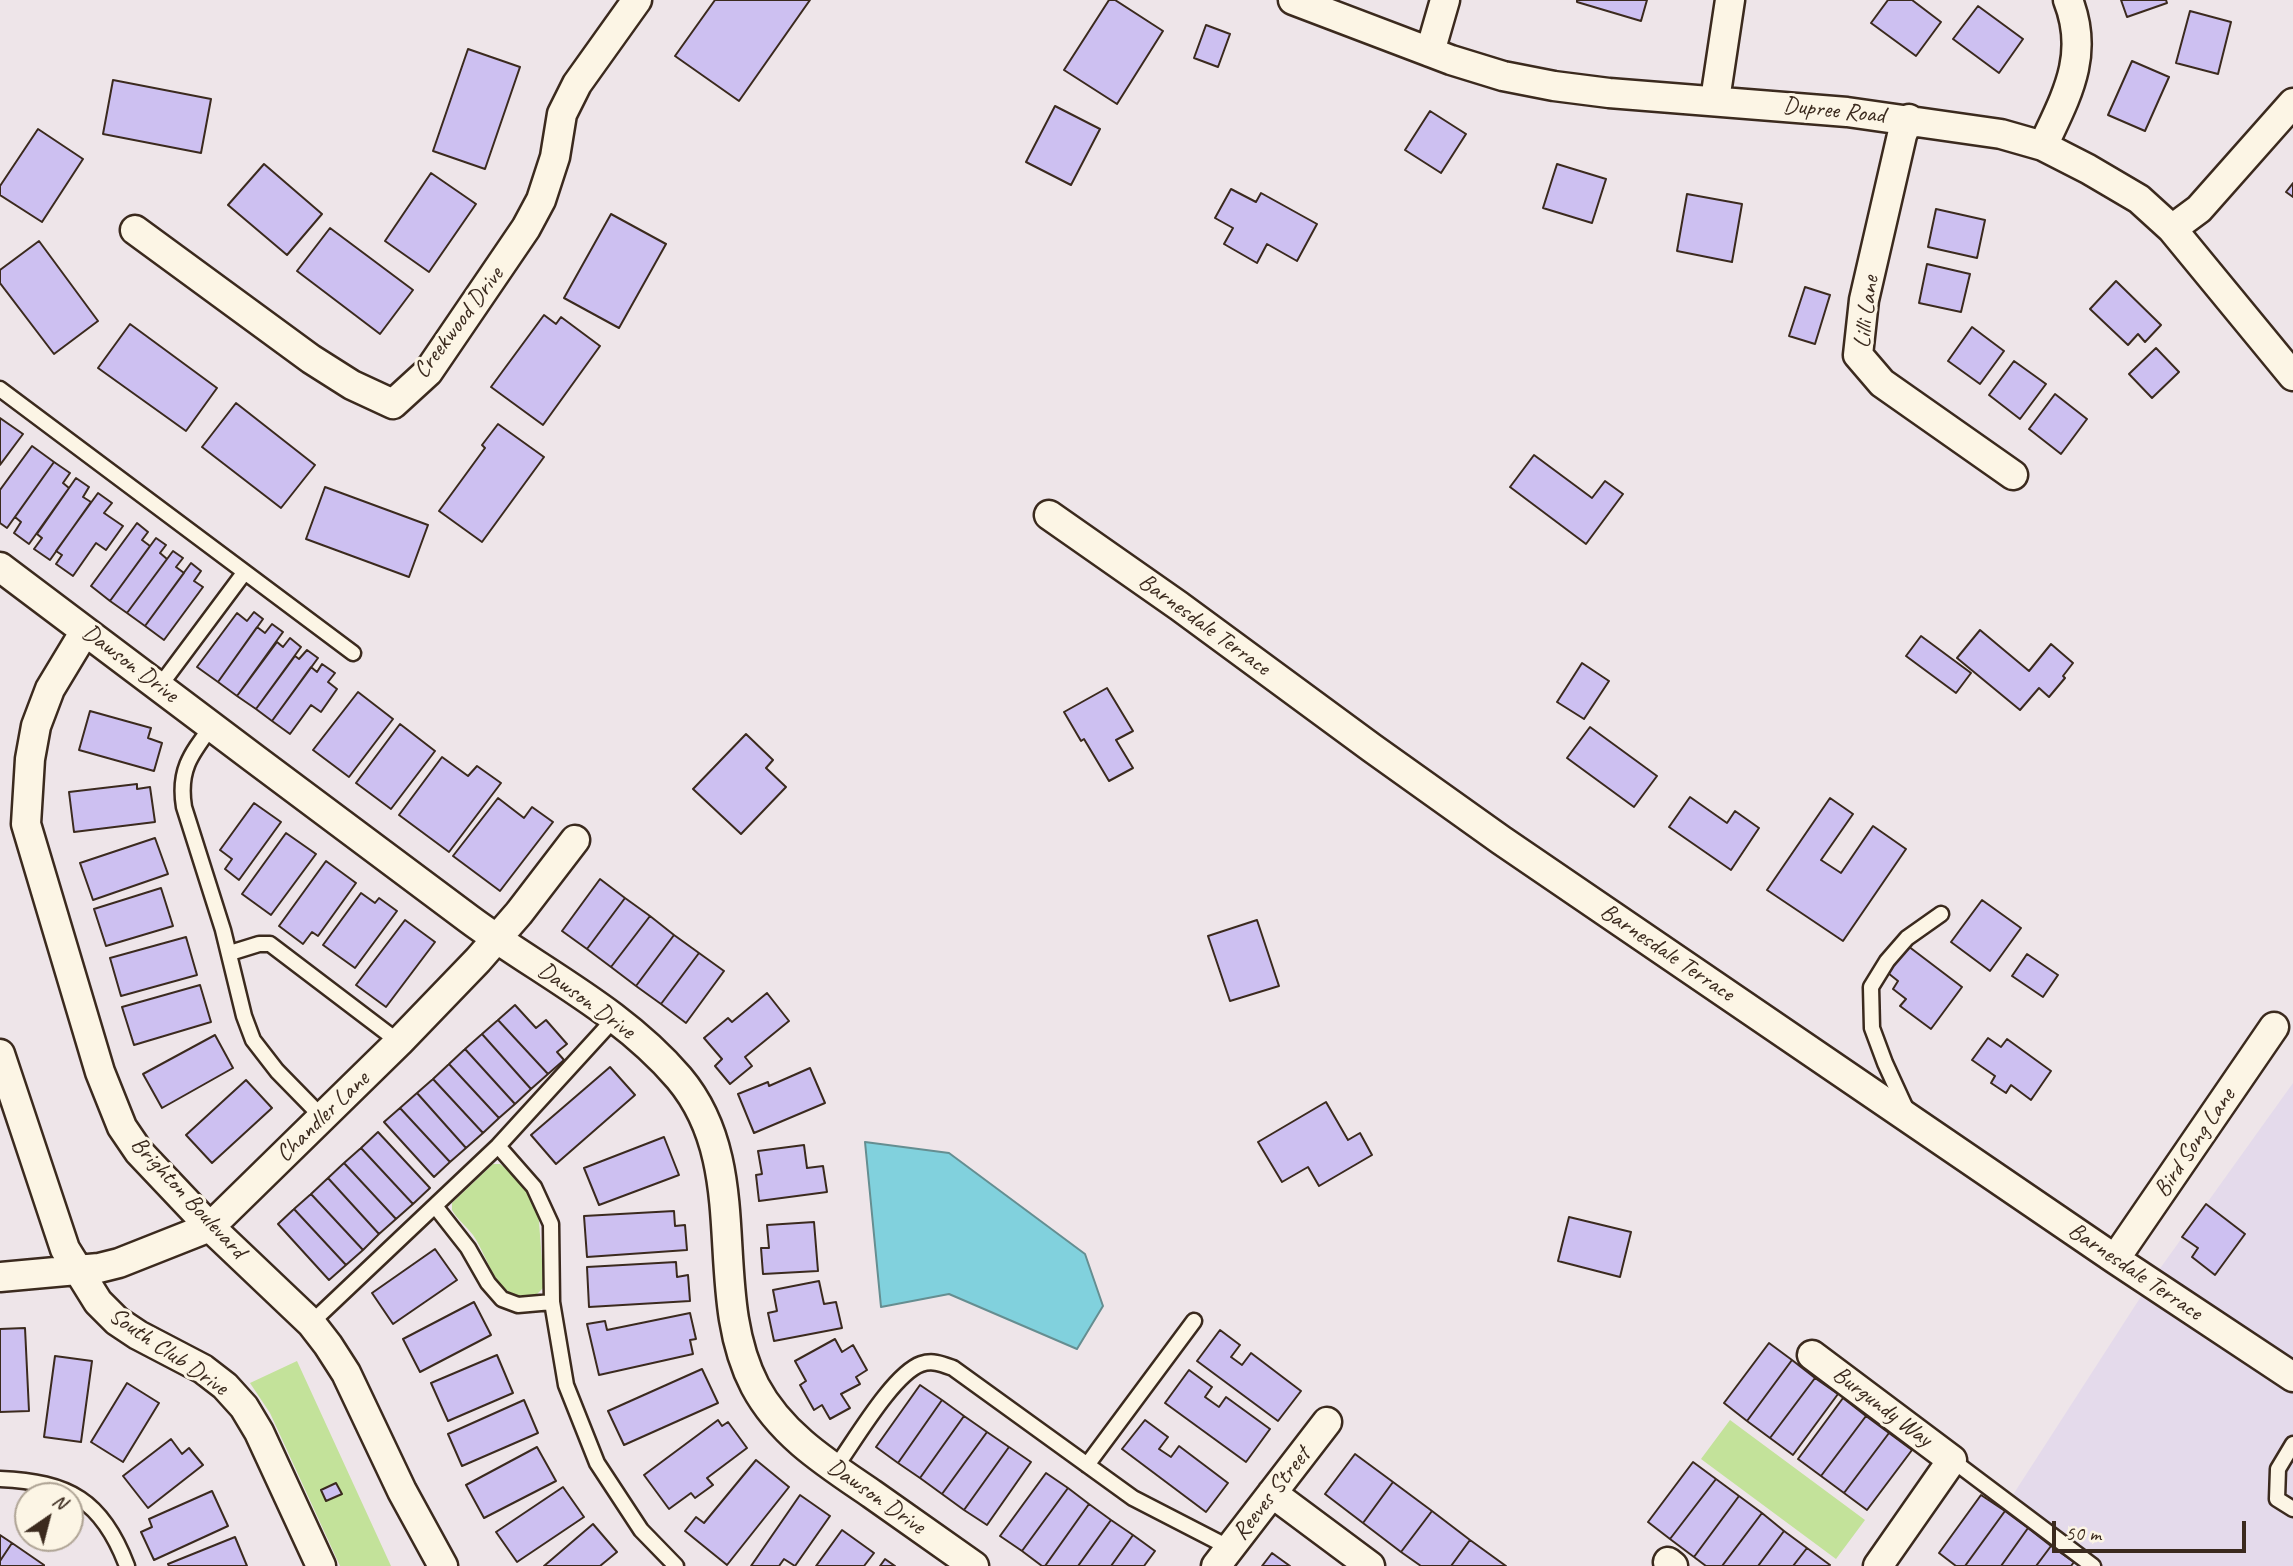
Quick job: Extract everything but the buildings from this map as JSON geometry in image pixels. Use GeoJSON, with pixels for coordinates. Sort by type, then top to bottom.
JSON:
{"type":"FeatureCollection","features":[{"type":"Feature","properties":{"kind":"street","name":"Creekwood Drive"},"geometry":{"type":"LineString","coordinates":[[135,230],[311,359],[352,385],[393,404],[428,372],[526,228],[541,200],[555,157],[562,114],[577,84],[637,0]]}},
{"type":"Feature","properties":{"kind":"street","name":"Dupree Road"},"geometry":{"type":"LineString","coordinates":[[1293,0],[1430,52],[1503,76],[1608,93],[1847,111],[1909,119],[2001,134],[2043,146],[2139,199],[2172,229],[2293,376]]}},
{"type":"Feature","properties":{"kind":"street"},"geometry":{"type":"LineString","coordinates":[[1430,52],[1445,0]]}},
{"type":"Feature","properties":{"kind":"street"},"geometry":{"type":"LineString","coordinates":[[1715,100],[1730,0]]}},
{"type":"Feature","properties":{"kind":"street"},"geometry":{"type":"LineString","coordinates":[[2043,146],[2068,91],[2076,64],[2078,36],[2068,0]]}},
{"type":"Feature","properties":{"kind":"street"},"geometry":{"type":"LineString","coordinates":[[2172,229],[2199,209],[2293,103]]}},
{"type":"Feature","properties":{"kind":"street","name":"Lilli Lane"},"geometry":{"type":"LineString","coordinates":[[1909,119],[1902,135],[1864,300],[1858,355],[1882,383],[2013,475]]}},
{"type":"Feature","properties":{"kind":"street","name":"Barnesdale Terrace"},"geometry":{"type":"LineString","coordinates":[[1049,515],[1480,825],[2115,1259],[2293,1377]]}},
{"type":"Feature","properties":{"kind":"street","name":"Dawson Drive"},"geometry":{"type":"LineString","coordinates":[[0,567],[497,938],[615,1018],[663,1060],[682,1082],[710,1131],[718,1157],[724,1187],[734,1316],[754,1384],[781,1424],[835,1468],[974,1566]]}},
{"type":"Feature","properties":{"kind":"street","name":"Brighton Boulevard"},"geometry":{"type":"LineString","coordinates":[[85,631],[50,689],[37,726],[30,759],[26,824],[96,1059],[113,1107],[139,1152],[210,1227],[311,1323],[346,1373],[402,1491],[443,1566]]}},
{"type":"Feature","properties":{"kind":"street","name":"Chandler Lane"},"geometry":{"type":"LineString","coordinates":[[0,1277],[119,1263],[210,1227],[399,1042],[519,913],[575,840]]}},
{"type":"Feature","properties":{"kind":"street","name":"Bird Song Lane"},"geometry":{"type":"LineString","coordinates":[[2115,1259],[2274,1027]]}},
{"type":"Feature","properties":{"kind":"street","name":"South Club Drive"},"geometry":{"type":"LineString","coordinates":[[0,1054],[65,1249],[98,1302],[117,1321],[203,1369],[244,1407],[259,1432],[321,1566]]}},
{"type":"Feature","properties":{"kind":"street","name":"Burgundy Way"},"geometry":{"type":"LineString","coordinates":[[1812,1355],[1952,1460]]}},
{"type":"Feature","properties":{"kind":"street","name":"Reeves Street"},"geometry":{"type":"LineString","coordinates":[[1223,1557],[1327,1422]]}},
{"type":"Feature","properties":{"kind":"street"},"geometry":{"type":"LineString","coordinates":[[1881,1565],[1952,1460]]}},
{"type":"Feature","properties":{"kind":"street"},"geometry":{"type":"LineString","coordinates":[[1272,1493],[1370,1566]]}},
{"type":"Feature","properties":{"kind":"lane"},"geometry":{"type":"LineString","coordinates":[[0,389],[353,653]]}},
{"type":"Feature","properties":{"kind":"lane"},"geometry":{"type":"LineString","coordinates":[[159,687],[244,573]]}},
{"type":"Feature","properties":{"kind":"lane"},"geometry":{"type":"LineString","coordinates":[[212,726],[189,757],[182,789],[184,807],[230,953],[244,1016],[253,1040],[277,1071],[322,1117]]}},
{"type":"Feature","properties":{"kind":"lane"},"geometry":{"type":"LineString","coordinates":[[1910,1119],[1872,1028],[1871,987],[1887,961],[1907,938],[1941,914]]}},
{"type":"Feature","properties":{"kind":"lane"},"geometry":{"type":"LineString","coordinates":[[230,953],[258,944],[270,944],[399,1042]]}},
{"type":"Feature","properties":{"kind":"lane"},"geometry":{"type":"LineString","coordinates":[[311,1323],[498,1146],[615,1018]]}},
{"type":"Feature","properties":{"kind":"lane"},"geometry":{"type":"LineString","coordinates":[[498,1146],[534,1187],[551,1224],[552,1303],[566,1385],[597,1463],[641,1530],[676,1566]]}},
{"type":"Feature","properties":{"kind":"lane"},"geometry":{"type":"LineString","coordinates":[[435,1206],[460,1237],[488,1283],[502,1299],[519,1305],[552,1303]]}},
{"type":"Feature","properties":{"kind":"lane"},"geometry":{"type":"LineString","coordinates":[[1087,1465],[1194,1321]]}},
{"type":"Feature","properties":{"kind":"lane"},"geometry":{"type":"LineString","coordinates":[[835,1468],[897,1381],[911,1369],[924,1363],[938,1362],[953,1368],[1133,1498],[1223,1557]]}},
{"type":"Feature","properties":{"kind":"lane"},"geometry":{"type":"LineString","coordinates":[[2293,1444],[2278,1469],[2277,1499],[2293,1509]]}},
{"type":"Feature","properties":{"kind":"lane"},"geometry":{"type":"LineString","coordinates":[[1952,1460],[2093,1566]]}},
{"type":"Feature","properties":{"kind":"lane"},"geometry":{"type":"LineString","coordinates":[[0,1479],[31,1480],[68,1492],[86,1502],[104,1520],[119,1544],[127,1566]]}},
{"type":"Feature","properties":{"kind":"shaded area"},"geometry":{"type":"Polygon","coordinates":[[[2293,1083],[2293,1566],[1967,1566],[2151,1281],[2293,1083]]]}},
{"type":"Feature","properties":{"kind":"green space"},"geometry":{"type":"Polygon","coordinates":[[[493,1164],[500,1164],[510,1172],[538,1209],[544,1287],[537,1294],[523,1296],[503,1287],[473,1235],[452,1210],[452,1203],[493,1164]]]}},
{"type":"Feature","properties":{"kind":"green space"},"geometry":{"type":"Polygon","coordinates":[[[297,1361],[391,1566],[340,1566],[270,1413],[250,1383],[297,1361]]]}},
{"type":"Feature","properties":{"kind":"green space"},"geometry":{"type":"Polygon","coordinates":[[[1730,1420],[1865,1520],[1836,1559],[1701,1459],[1730,1420]]]}},
{"type":"Feature","properties":{"kind":"water"},"geometry":{"type":"Polygon","coordinates":[[[865,1142],[949,1153],[1085,1254],[1103,1306],[1077,1349],[949,1294],[881,1307],[865,1142]]]}}]}
